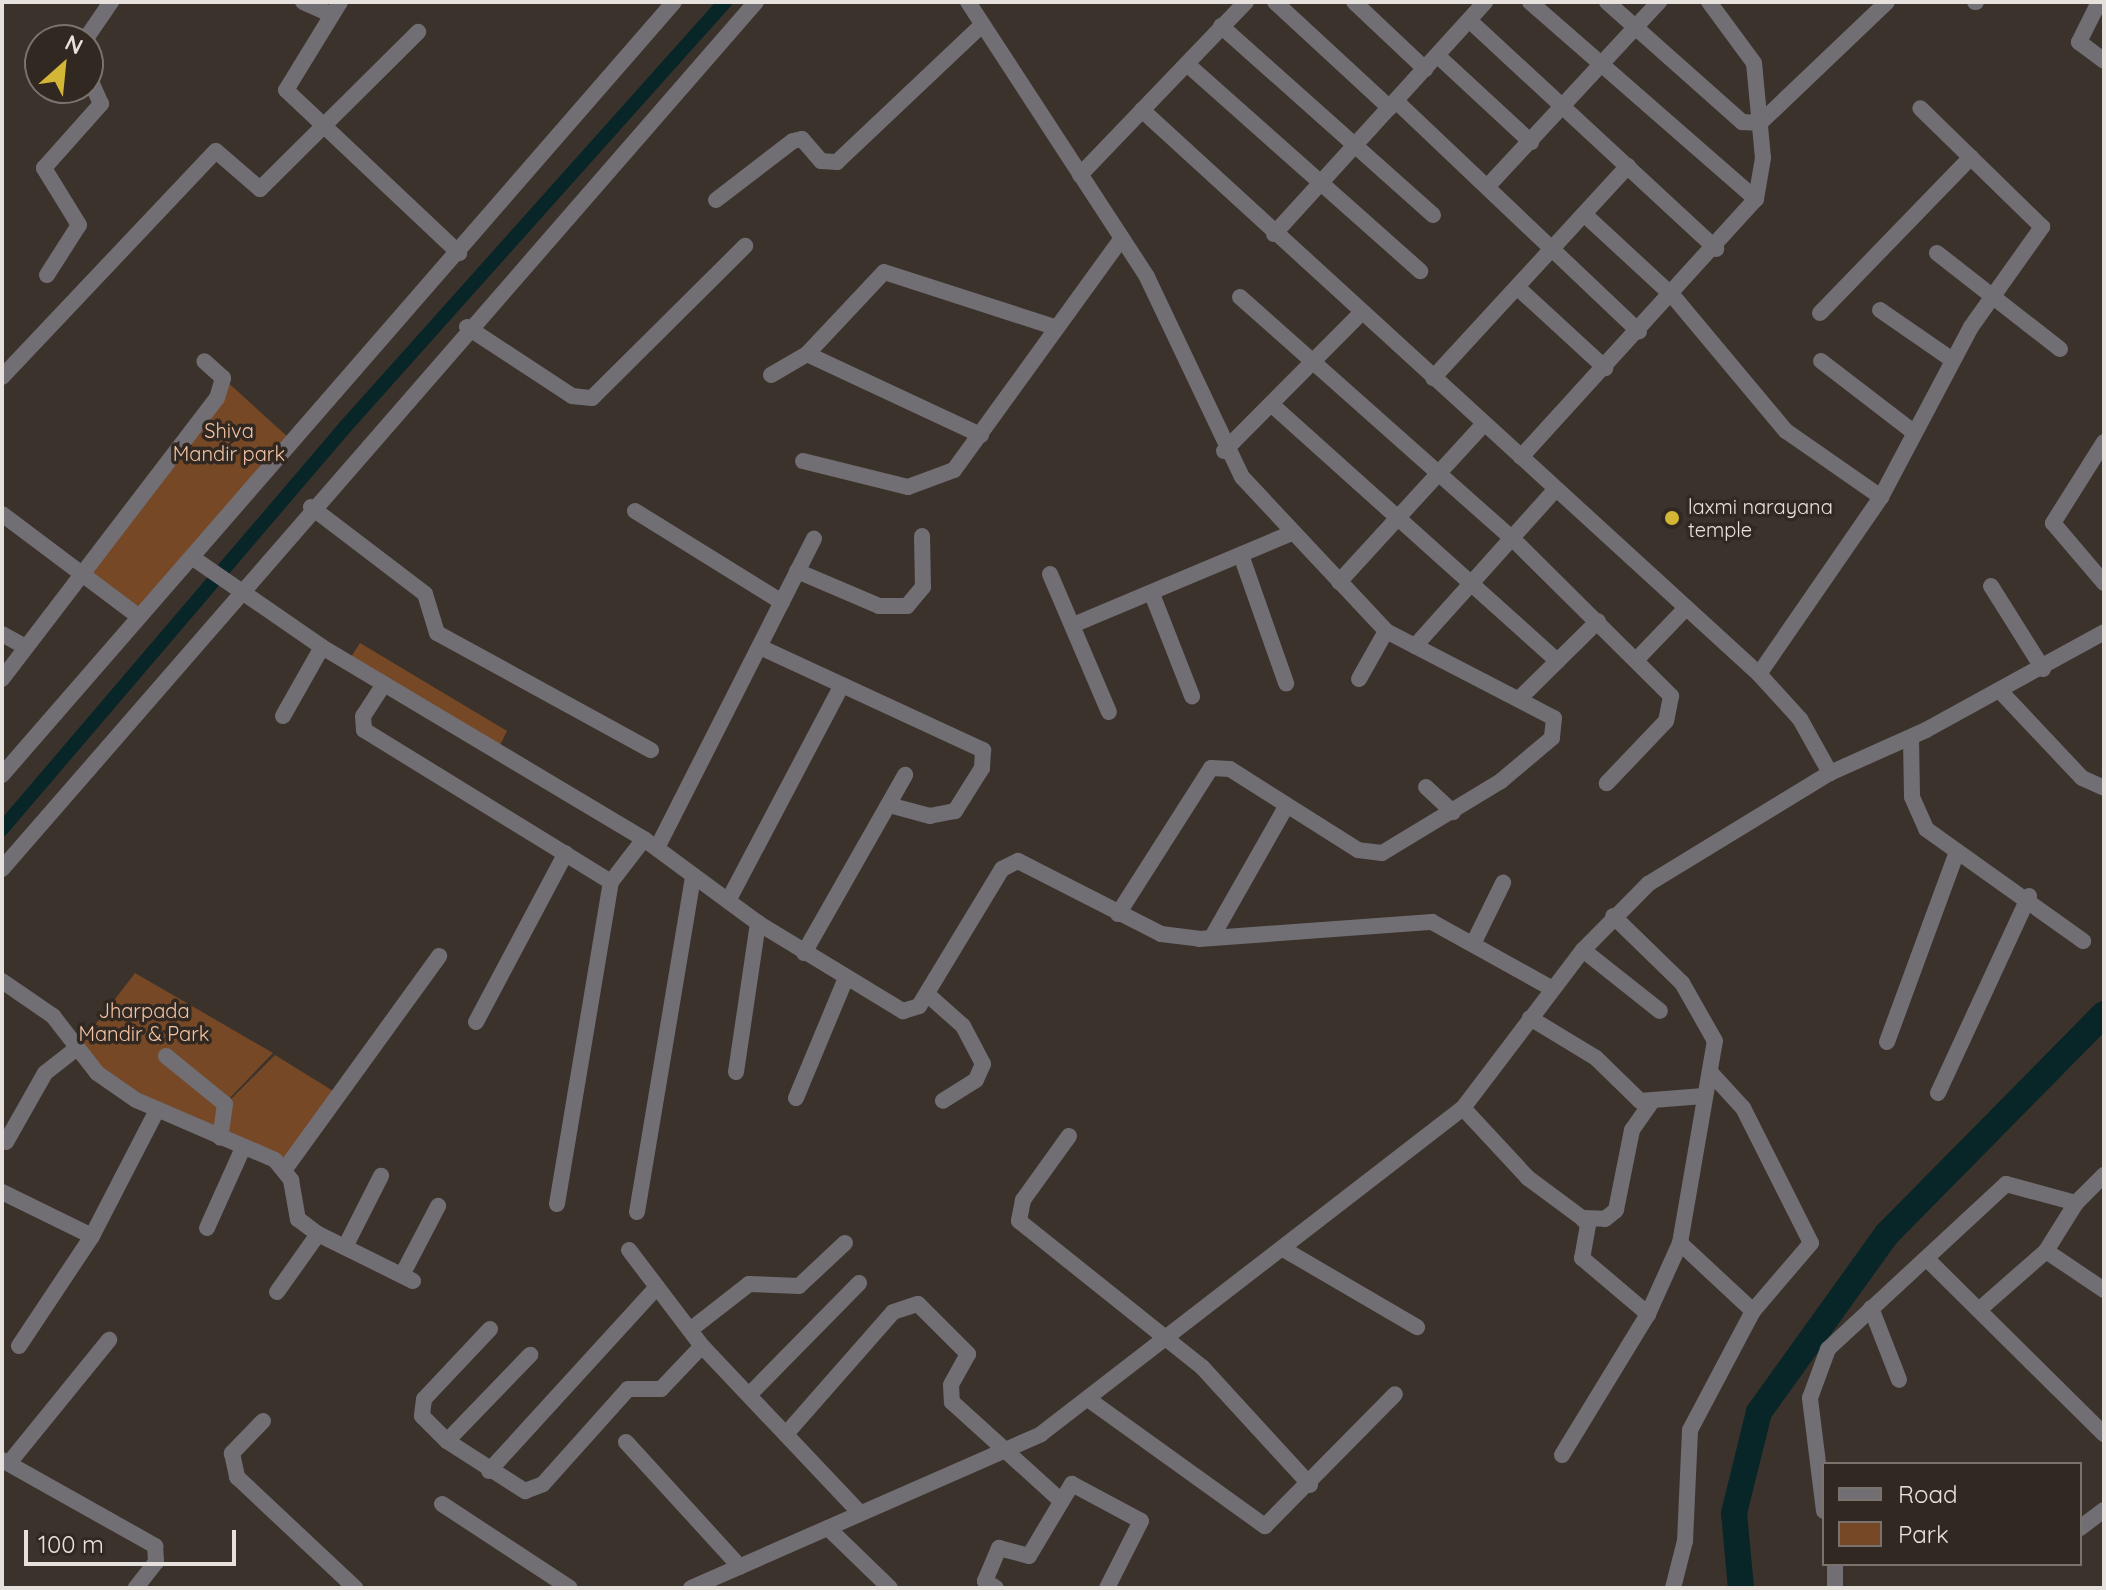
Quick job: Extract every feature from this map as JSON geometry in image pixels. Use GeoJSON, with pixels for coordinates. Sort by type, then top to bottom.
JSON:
{"type":"FeatureCollection","features":[{"type":"Feature","properties":{"kind":"street"},"geometry":{"type":"LineString","coordinates":[[96,24],[111,2]]}},
{"type":"Feature","properties":{"kind":"street"},"geometry":{"type":"LineString","coordinates":[[303,2],[335,8],[287,81],[286,90],[459,253]]}},
{"type":"Feature","properties":{"kind":"street"},"geometry":{"type":"LineString","coordinates":[[4,770],[193,559],[674,2]]}},
{"type":"Feature","properties":{"kind":"street"},"geometry":{"type":"LineString","coordinates":[[2,869],[467,327],[756,2]]}},
{"type":"Feature","properties":{"kind":"street"},"geometry":{"type":"LineString","coordinates":[[968,2],[1147,277],[1224,451],[1290,534],[1386,631],[1521,697],[1554,718],[1552,738],[1453,812],[1369,854],[1286,807],[1230,769],[1211,768],[1118,914]]}},
{"type":"Feature","properties":{"kind":"street"},"geometry":{"type":"LineString","coordinates":[[1080,175],[1246,2]]}},
{"type":"Feature","properties":{"kind":"street"},"geometry":{"type":"LineString","coordinates":[[1275,2],[1487,187],[1639,332]]}},
{"type":"Feature","properties":{"kind":"street"},"geometry":{"type":"LineString","coordinates":[[1354,2],[1425,69]]}},
{"type":"Feature","properties":{"kind":"street"},"geometry":{"type":"LineString","coordinates":[[1530,2],[1756,199]]}},
{"type":"Feature","properties":{"kind":"street"},"geometry":{"type":"LineString","coordinates":[[1607,2],[1742,122],[1760,123],[1887,2]]}},
{"type":"Feature","properties":{"kind":"street"},"geometry":{"type":"LineString","coordinates":[[1487,187],[1565,108],[1659,2]]}},
{"type":"Feature","properties":{"kind":"street"},"geometry":{"type":"LineString","coordinates":[[1521,457],[1716,249],[1756,199],[1760,123],[1754,63],[1709,2]]}},
{"type":"Feature","properties":{"kind":"street"},"geometry":{"type":"LineString","coordinates":[[2099,2],[2079,42],[2104,61]]}},
{"type":"Feature","properties":{"kind":"street"},"geometry":{"type":"LineString","coordinates":[[1274,234],[1438,56],[1473,9],[1565,108],[1716,249]]}},
{"type":"Feature","properties":{"kind":"street"},"geometry":{"type":"LineString","coordinates":[[716,200],[793,141],[802,139],[821,161],[837,162],[981,26]]}},
{"type":"Feature","properties":{"kind":"street"},"geometry":{"type":"LineString","coordinates":[[1221,26],[1356,143],[1433,215]]}},
{"type":"Feature","properties":{"kind":"street"},"geometry":{"type":"LineString","coordinates":[[2,377],[216,151],[260,189],[321,124],[418,32]]}},
{"type":"Feature","properties":{"kind":"street"},"geometry":{"type":"LineString","coordinates":[[1438,56],[1531,142]]}},
{"type":"Feature","properties":{"kind":"street"},"geometry":{"type":"LineString","coordinates":[[1187,64],[1420,271]]}},
{"type":"Feature","properties":{"kind":"street"},"geometry":{"type":"LineString","coordinates":[[47,275],[79,225],[44,168],[101,104]]}},
{"type":"Feature","properties":{"kind":"street"},"geometry":{"type":"LineString","coordinates":[[1759,674],[1881,497],[1911,430],[1951,359],[2042,227],[1920,108]]}},
{"type":"Feature","properties":{"kind":"street"},"geometry":{"type":"LineString","coordinates":[[1142,110],[1274,234],[1759,674],[1800,719],[1834,771]]}},
{"type":"Feature","properties":{"kind":"street"},"geometry":{"type":"LineString","coordinates":[[1820,313],[1971,157]]}},
{"type":"Feature","properties":{"kind":"street"},"geometry":{"type":"LineString","coordinates":[[1433,378],[1628,166]]}},
{"type":"Feature","properties":{"kind":"street"},"geometry":{"type":"LineString","coordinates":[[1584,214],[1673,296],[1786,431],[1881,497]]}},
{"type":"Feature","properties":{"kind":"street"},"geometry":{"type":"LineString","coordinates":[[803,461],[908,487],[954,470],[981,435],[1051,326],[1122,238]]}},
{"type":"Feature","properties":{"kind":"street"},"geometry":{"type":"LineString","coordinates":[[467,327],[572,396],[592,398],[745,246]]}},
{"type":"Feature","properties":{"kind":"street"},"geometry":{"type":"LineString","coordinates":[[1937,253],[2060,349]]}},
{"type":"Feature","properties":{"kind":"street"},"geometry":{"type":"LineString","coordinates":[[771,375],[807,354],[884,272],[1051,326]]}},
{"type":"Feature","properties":{"kind":"street"},"geometry":{"type":"LineString","coordinates":[[1517,287],[1605,368]]}},
{"type":"Feature","properties":{"kind":"street"},"geometry":{"type":"LineString","coordinates":[[1240,297],[1513,539],[1638,658],[1671,696],[1672,708],[1607,783]]}},
{"type":"Feature","properties":{"kind":"street"},"geometry":{"type":"LineString","coordinates":[[1880,310],[1951,359]]}},
{"type":"Feature","properties":{"kind":"street"},"geometry":{"type":"LineString","coordinates":[[1224,451],[1361,313]]}},
{"type":"Feature","properties":{"kind":"street"},"geometry":{"type":"LineString","coordinates":[[807,354],[981,435]]}},
{"type":"Feature","properties":{"kind":"street"},"geometry":{"type":"LineString","coordinates":[[2,679],[217,398],[223,378],[204,361]]}},
{"type":"Feature","properties":{"kind":"street"},"geometry":{"type":"LineString","coordinates":[[1821,361],[1911,430]]}},
{"type":"Feature","properties":{"kind":"street"},"geometry":{"type":"LineString","coordinates":[[1271,404],[1470,587],[1557,661]]}},
{"type":"Feature","properties":{"kind":"street"},"geometry":{"type":"LineString","coordinates":[[1339,582],[1484,424]]}},
{"type":"Feature","properties":{"kind":"street"},"geometry":{"type":"LineString","coordinates":[[2104,442],[2053,523],[2104,583]]}},
{"type":"Feature","properties":{"kind":"street"},"geometry":{"type":"LineString","coordinates":[[1415,646],[1556,489]]}},
{"type":"Feature","properties":{"kind":"street"},"geometry":{"type":"LineString","coordinates":[[311,507],[425,594],[437,633],[651,750]]}},
{"type":"Feature","properties":{"kind":"street"},"geometry":{"type":"LineString","coordinates":[[635,511],[782,602]]}},
{"type":"Feature","properties":{"kind":"street"},"geometry":{"type":"LineString","coordinates":[[2,514],[139,617]]}},
{"type":"Feature","properties":{"kind":"street"},"geometry":{"type":"LineString","coordinates":[[1073,625],[1242,558],[1290,534]]}},
{"type":"Feature","properties":{"kind":"street"},"geometry":{"type":"LineString","coordinates":[[797,571],[879,606],[907,606],[923,587],[922,536]]}},
{"type":"Feature","properties":{"kind":"street"},"geometry":{"type":"LineString","coordinates":[[557,1204],[611,882],[650,843],[760,647],[814,538]]}},
{"type":"Feature","properties":{"kind":"street"},"geometry":{"type":"LineString","coordinates":[[1242,558],[1286,683]]}},
{"type":"Feature","properties":{"kind":"street"},"geometry":{"type":"LineString","coordinates":[[193,559],[239,594],[322,647],[650,843],[758,923],[845,980],[903,1011],[927,994],[1010,863],[1161,934],[1212,937],[1415,920],[1475,940],[1551,988]]}},
{"type":"Feature","properties":{"kind":"street"},"geometry":{"type":"LineString","coordinates":[[1050,574],[1109,712]]}},
{"type":"Feature","properties":{"kind":"street"},"geometry":{"type":"LineString","coordinates":[[1991,586],[2043,669]]}},
{"type":"Feature","properties":{"kind":"street"},"geometry":{"type":"LineString","coordinates":[[1152,594],[1192,696]]}},
{"type":"Feature","properties":{"kind":"street"},"geometry":{"type":"LineString","coordinates":[[1638,658],[1685,609]]}},
{"type":"Feature","properties":{"kind":"street"},"geometry":{"type":"LineString","coordinates":[[1521,697],[1598,621]]}},
{"type":"Feature","properties":{"kind":"street"},"geometry":{"type":"LineString","coordinates":[[1359,679],[1386,631]]}},
{"type":"Feature","properties":{"kind":"street"},"geometry":{"type":"LineString","coordinates":[[691,1588],[1001,1453],[1088,1399],[1285,1250],[1463,1108],[1551,988],[1613,916],[1648,884],[1834,771],[1905,741],[2001,692],[2104,632]]}},
{"type":"Feature","properties":{"kind":"street"},"geometry":{"type":"LineString","coordinates":[[2,634],[25,647]]}},
{"type":"Feature","properties":{"kind":"street"},"geometry":{"type":"LineString","coordinates":[[283,716],[322,647]]}},
{"type":"Feature","properties":{"kind":"street"},"geometry":{"type":"LineString","coordinates":[[760,647],[983,750],[982,768],[955,811],[930,816],[889,805]]}},
{"type":"Feature","properties":{"kind":"street"},"geometry":{"type":"LineString","coordinates":[[384,684],[363,716],[364,730],[611,882]]}},
{"type":"Feature","properties":{"kind":"street"},"geometry":{"type":"LineString","coordinates":[[728,901],[842,685]]}},
{"type":"Feature","properties":{"kind":"street"},"geometry":{"type":"LineString","coordinates":[[2001,692],[2082,778],[2104,788]]}},
{"type":"Feature","properties":{"kind":"street"},"geometry":{"type":"LineString","coordinates":[[1905,741],[1918,817],[1957,852],[2029,896],[2083,941]]}},
{"type":"Feature","properties":{"kind":"street"},"geometry":{"type":"LineString","coordinates":[[804,953],[905,775]]}},
{"type":"Feature","properties":{"kind":"street"},"geometry":{"type":"LineString","coordinates":[[1426,787],[1453,812]]}},
{"type":"Feature","properties":{"kind":"street"},"geometry":{"type":"LineString","coordinates":[[1212,937],[1286,807]]}},
{"type":"Feature","properties":{"kind":"street"},"geometry":{"type":"LineString","coordinates":[[1887,1042],[1957,852]]}},
{"type":"Feature","properties":{"kind":"street"},"geometry":{"type":"LineString","coordinates":[[476,1022],[566,853]]}},
{"type":"Feature","properties":{"kind":"street"},"geometry":{"type":"LineString","coordinates":[[637,1212],[693,877]]}},
{"type":"Feature","properties":{"kind":"street"},"geometry":{"type":"LineString","coordinates":[[1475,940],[1503,883]]}},
{"type":"Feature","properties":{"kind":"street"},"geometry":{"type":"LineString","coordinates":[[1938,1093],[2029,896]]}},
{"type":"Feature","properties":{"kind":"street"},"geometry":{"type":"LineString","coordinates":[[1562,1455],[1648,1314],[1680,1243],[1715,1041],[1702,1011],[1613,916]]}},
{"type":"Feature","properties":{"kind":"street"},"geometry":{"type":"LineString","coordinates":[[736,1072],[758,923]]}},
{"type":"Feature","properties":{"kind":"street"},"geometry":{"type":"LineString","coordinates":[[1583,950],[1660,1011]]}},
{"type":"Feature","properties":{"kind":"street"},"geometry":{"type":"LineString","coordinates":[[438,1206],[408,1278],[318,1234],[291,1208],[285,1169],[439,956]]}},
{"type":"Feature","properties":{"kind":"street"},"geometry":{"type":"LineString","coordinates":[[796,1098],[845,980]]}},
{"type":"Feature","properties":{"kind":"street"},"geometry":{"type":"LineString","coordinates":[[2,981],[53,1016],[97,1073],[157,1110],[285,1169]]}},
{"type":"Feature","properties":{"kind":"street"},"geometry":{"type":"LineString","coordinates":[[927,994],[963,1026],[983,1064],[976,1080],[943,1101]]}},
{"type":"Feature","properties":{"kind":"street"},"geometry":{"type":"LineString","coordinates":[[1530,1018],[1651,1103],[1704,1096]]}},
{"type":"Feature","properties":{"kind":"street"},"geometry":{"type":"LineString","coordinates":[[6,1142],[45,1073],[77,1048]]}},
{"type":"Feature","properties":{"kind":"street"},"geometry":{"type":"LineString","coordinates":[[166,1056],[225,1104],[220,1138]]}},
{"type":"Feature","properties":{"kind":"street"},"geometry":{"type":"LineString","coordinates":[[1673,1588],[1685,1541],[1690,1430],[1753,1311],[1802,1259],[1810,1234],[1743,1108],[1710,1072]]}},
{"type":"Feature","properties":{"kind":"street"},"geometry":{"type":"LineString","coordinates":[[1463,1108],[1528,1178],[1582,1218],[1605,1219],[1616,1210],[1629,1140],[1651,1103]]}},
{"type":"Feature","properties":{"kind":"street"},"geometry":{"type":"LineString","coordinates":[[19,1346],[92,1236],[157,1110]]}},
{"type":"Feature","properties":{"kind":"street"},"geometry":{"type":"LineString","coordinates":[[1069,1136],[1023,1200],[1019,1221],[1166,1337],[1233,1397],[1310,1485]]}},
{"type":"Feature","properties":{"kind":"street"},"geometry":{"type":"LineString","coordinates":[[207,1228],[243,1148]]}},
{"type":"Feature","properties":{"kind":"street"},"geometry":{"type":"LineString","coordinates":[[1980,1309],[2046,1251],[2076,1203],[2104,1175]]}},
{"type":"Feature","properties":{"kind":"street"},"geometry":{"type":"LineString","coordinates":[[345,1247],[381,1176]]}},
{"type":"Feature","properties":{"kind":"street"},"geometry":{"type":"LineString","coordinates":[[1822,1495],[1810,1398],[1828,1349],[2006,1184],[2076,1203]]}},
{"type":"Feature","properties":{"kind":"street"},"geometry":{"type":"LineString","coordinates":[[2,1192],[92,1236]]}},
{"type":"Feature","properties":{"kind":"street"},"geometry":{"type":"LineString","coordinates":[[1582,1218],[1586,1265],[1648,1314]]}},
{"type":"Feature","properties":{"kind":"street"},"geometry":{"type":"LineString","coordinates":[[277,1292],[318,1234]]}},
{"type":"Feature","properties":{"kind":"street"},"geometry":{"type":"LineString","coordinates":[[690,1330],[749,1284],[799,1286],[845,1243]]}},
{"type":"Feature","properties":{"kind":"street"},"geometry":{"type":"LineString","coordinates":[[1680,1243],[1753,1311]]}},
{"type":"Feature","properties":{"kind":"street"},"geometry":{"type":"LineString","coordinates":[[629,1250],[702,1346],[860,1513]]}},
{"type":"Feature","properties":{"kind":"street"},"geometry":{"type":"LineString","coordinates":[[1285,1250],[1417,1327]]}},
{"type":"Feature","properties":{"kind":"street"},"geometry":{"type":"LineString","coordinates":[[2046,1251],[2104,1290]]}},
{"type":"Feature","properties":{"kind":"street"},"geometry":{"type":"LineString","coordinates":[[1927,1259],[2104,1434]]}},
{"type":"Feature","properties":{"kind":"street"},"geometry":{"type":"LineString","coordinates":[[749,1395],[859,1283]]}},
{"type":"Feature","properties":{"kind":"street"},"geometry":{"type":"LineString","coordinates":[[489,1471],[657,1287]]}},
{"type":"Feature","properties":{"kind":"street"},"geometry":{"type":"LineString","coordinates":[[786,1434],[908,1302],[968,1354],[951,1385],[952,1402],[1001,1453],[1059,1499]]}},
{"type":"Feature","properties":{"kind":"street"},"geometry":{"type":"LineString","coordinates":[[1871,1308],[1899,1380]]}},
{"type":"Feature","properties":{"kind":"street"},"geometry":{"type":"LineString","coordinates":[[490,1329],[420,1406],[447,1441],[489,1471],[534,1491],[628,1389],[661,1389],[702,1346]]}},
{"type":"Feature","properties":{"kind":"street"},"geometry":{"type":"LineString","coordinates":[[109,1340],[5,1462],[155,1546],[156,1562],[136,1588]]}},
{"type":"Feature","properties":{"kind":"street"},"geometry":{"type":"LineString","coordinates":[[447,1441],[530,1355]]}},
{"type":"Feature","properties":{"kind":"street"},"geometry":{"type":"LineString","coordinates":[[1088,1399],[1253,1522],[1275,1523],[1395,1394]]}},
{"type":"Feature","properties":{"kind":"street"},"geometry":{"type":"LineString","coordinates":[[263,1421],[232,1453],[237,1477],[355,1588]]}},
{"type":"Feature","properties":{"kind":"street"},"geometry":{"type":"LineString","coordinates":[[626,1442],[740,1567]]}},
{"type":"Feature","properties":{"kind":"street"},"geometry":{"type":"LineString","coordinates":[[996,1588],[985,1581],[999,1548],[1029,1556],[1059,1499],[1072,1484],[1141,1521],[1107,1588]]}},
{"type":"Feature","properties":{"kind":"street"},"geometry":{"type":"LineString","coordinates":[[442,1504],[570,1588]]}},
{"type":"Feature","properties":{"kind":"street"},"geometry":{"type":"LineString","coordinates":[[2082,1526],[2104,1510]]}},
{"type":"Feature","properties":{"kind":"street"},"geometry":{"type":"LineString","coordinates":[[828,1528],[890,1588]]}},
{"type":"Feature","properties":{"kind":"street"},"geometry":{"type":"LineString","coordinates":[[1835,1566],[1835,1588]]}},
{"type":"Feature","properties":{"kind":"green space","name":"Shiva Mandir park"},"geometry":{"type":"Polygon","coordinates":[[[223,378],[289,438],[136,613],[83,573],[223,378]]]}},
{"type":"Feature","properties":{"kind":"green space"},"geometry":{"type":"Polygon","coordinates":[[[360,643],[507,731],[499,747],[351,657],[360,643]]]}},
{"type":"Feature","properties":{"kind":"green space","name":"Jharpada Mandir & Park"},"geometry":{"type":"Polygon","coordinates":[[[135,973],[273,1053],[226,1102],[218,1135],[99,1071],[79,1046],[135,973]]]}},
{"type":"Feature","properties":{"kind":"green space"},"geometry":{"type":"Polygon","coordinates":[[[275,1055],[338,1094],[285,1168],[221,1138],[227,1103],[275,1055]]]}},
{"type":"Feature","properties":{"kind":"waterway"},"geometry":{"type":"LineString","coordinates":[[2,829],[346,426],[725,2]]}},
{"type":"Feature","properties":{"kind":"waterway"},"geometry":{"type":"LineString","coordinates":[[1741,1588],[1734,1513],[1759,1412],[1887,1234],[2104,1014]]}},
{"type":"Feature","properties":{"kind":"place","name":"laxmi narayana temple"},"geometry":{"type":"Point","coordinates":[1672,518]}}]}
